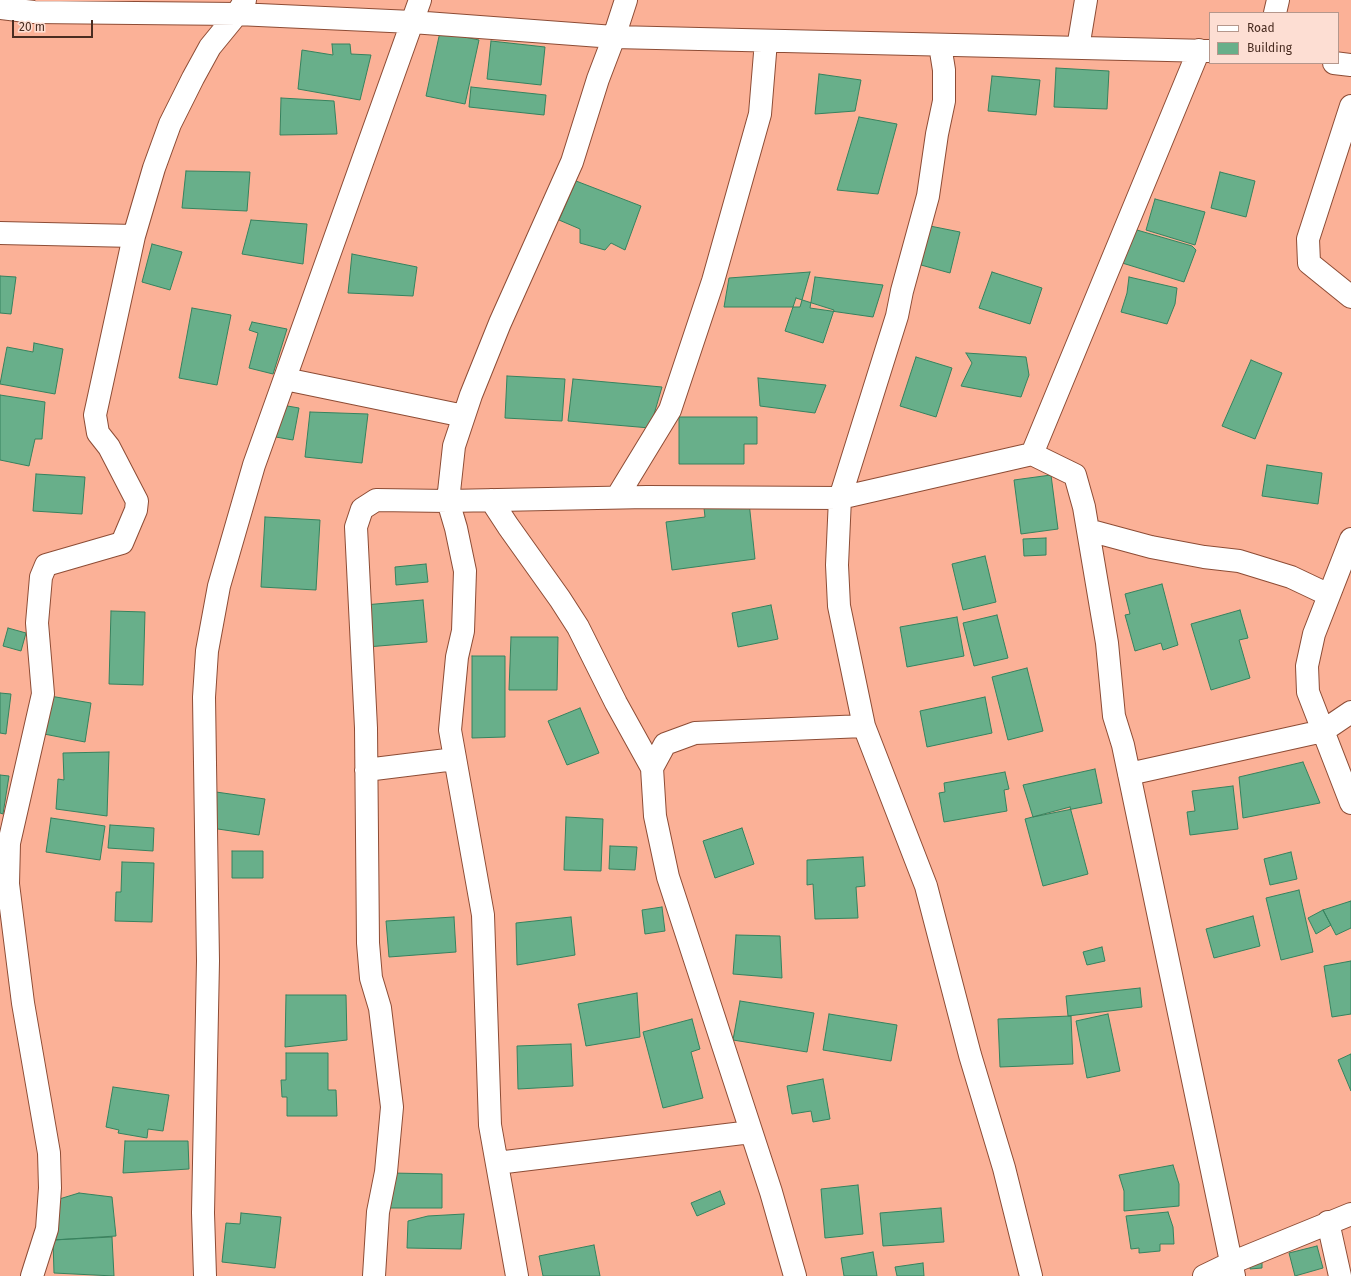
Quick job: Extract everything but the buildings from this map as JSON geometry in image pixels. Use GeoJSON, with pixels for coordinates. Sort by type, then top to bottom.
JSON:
{"type":"FeatureCollection","features":[{"type":"Feature","properties":{"kind":"street"},"geometry":{"type":"LineString","coordinates":[[205,1276],[203,1213],[208,961],[205,666],[219,586],[254,465],[420,0]]}},
{"type":"Feature","properties":{"kind":"street"},"geometry":{"type":"LineString","coordinates":[[517,1276],[490,1125],[483,915],[450,730],[457,657],[463,631],[465,571],[456,528],[448,501],[454,446],[464,416],[500,323],[572,162],[598,79],[626,0]]}},
{"type":"Feature","properties":{"kind":"street"},"geometry":{"type":"LineString","coordinates":[[1078,48],[1086,0]]}},
{"type":"Feature","properties":{"kind":"street"},"geometry":{"type":"LineString","coordinates":[[1275,12],[1278,0]]}},
{"type":"Feature","properties":{"kind":"street"},"geometry":{"type":"LineString","coordinates":[[0,8],[34,12],[68,6],[241,7],[412,22],[614,37],[1205,51],[1032,454]]}},
{"type":"Feature","properties":{"kind":"street"},"geometry":{"type":"LineString","coordinates":[[32,1276],[47,1229],[50,1188],[49,1153],[23,1003],[8,884],[9,843],[43,694],[37,623],[41,577],[46,565],[122,544],[136,510],[137,501],[109,447],[98,433],[95,415],[134,236],[154,168],[170,124],[210,47],[241,7]]}},
{"type":"Feature","properties":{"kind":"street"},"geometry":{"type":"LineString","coordinates":[[617,497],[670,410],[710,288],[760,114],[766,41]]}},
{"type":"Feature","properties":{"kind":"street"},"geometry":{"type":"LineString","coordinates":[[940,45],[944,70],[944,102],[937,134],[928,196],[902,291],[897,316],[840,498],[837,565],[839,606],[864,726],[926,886],[970,1055],[1004,1168],[1031,1276]]}},
{"type":"Feature","properties":{"kind":"street"},"geometry":{"type":"LineString","coordinates":[[1339,64],[1351,65]]}},
{"type":"Feature","properties":{"kind":"street"},"geometry":{"type":"LineString","coordinates":[[1351,106],[1308,239],[1309,263],[1351,297]]}},
{"type":"Feature","properties":{"kind":"street"},"geometry":{"type":"LineString","coordinates":[[0,233],[134,236]]}},
{"type":"Feature","properties":{"kind":"street"},"geometry":{"type":"LineString","coordinates":[[285,379],[464,416]]}},
{"type":"Feature","properties":{"kind":"street"},"geometry":{"type":"LineString","coordinates":[[374,1276],[378,1212],[386,1172],[392,1106],[380,1008],[371,978],[368,943],[366,770],[356,527],[362,510],[376,500],[448,501],[617,497],[840,498],[1032,454],[1075,474],[1088,530],[1107,643],[1114,716],[1123,745],[1233,1269]]}},
{"type":"Feature","properties":{"kind":"street"},"geometry":{"type":"LineString","coordinates":[[491,500],[560,598],[578,627],[616,703],[652,768],[655,816],[668,877],[751,1132],[795,1276]]}},
{"type":"Feature","properties":{"kind":"street"},"geometry":{"type":"LineString","coordinates":[[1088,530],[1150,547],[1204,557],[1239,561],[1292,577],[1329,594]]}},
{"type":"Feature","properties":{"kind":"street"},"geometry":{"type":"LineString","coordinates":[[1351,538],[1314,634],[1307,666],[1308,692],[1351,802]]}},
{"type":"Feature","properties":{"kind":"street"},"geometry":{"type":"LineString","coordinates":[[1129,774],[1323,731],[1351,712]]}},
{"type":"Feature","properties":{"kind":"street"},"geometry":{"type":"LineString","coordinates":[[652,768],[665,744],[695,733],[864,726]]}},
{"type":"Feature","properties":{"kind":"street"},"geometry":{"type":"LineString","coordinates":[[366,770],[455,759]]}},
{"type":"Feature","properties":{"kind":"street"},"geometry":{"type":"LineString","coordinates":[[497,1163],[751,1132]]}},
{"type":"Feature","properties":{"kind":"street"},"geometry":{"type":"LineString","coordinates":[[1204,1276],[1233,1269],[1328,1222],[1351,1214]]}},
{"type":"Feature","properties":{"kind":"street"},"geometry":{"type":"LineString","coordinates":[[1328,1222],[1340,1276]]}}]}
